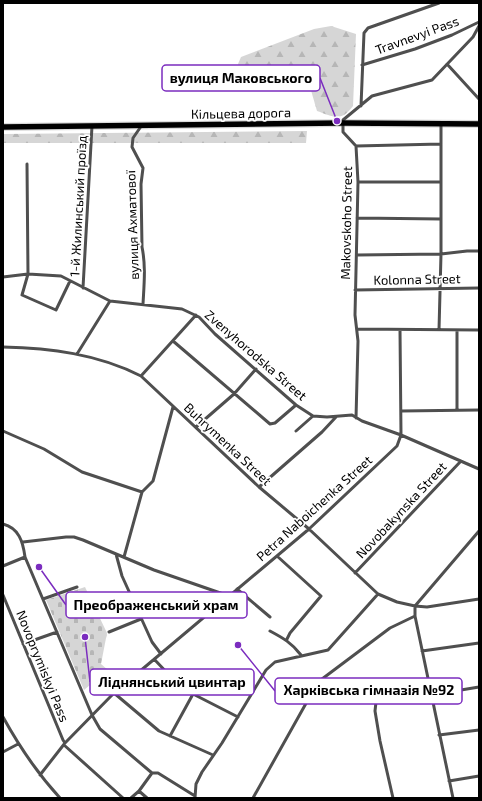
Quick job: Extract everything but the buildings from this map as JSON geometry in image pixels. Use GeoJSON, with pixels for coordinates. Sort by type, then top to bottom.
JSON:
{"type":"FeatureCollection","features":[{"type":"Feature","properties":{"kind":"highway","name":"Кільцева дорога"},"geometry":{"type":"LineString","coordinates":[[3,127],[342,123],[441,125],[479,124]]}},
{"type":"Feature","properties":{"kind":"street"},"geometry":{"type":"LineString","coordinates":[[361,106],[364,33],[368,28],[439,3]]}},
{"type":"Feature","properties":{"kind":"street","name":"Travnevyi Pass"},"geometry":{"type":"LineString","coordinates":[[362,64],[423,46],[452,35],[479,22]]}},
{"type":"Feature","properties":{"kind":"street"},"geometry":{"type":"LineString","coordinates":[[441,144],[356,146],[343,132],[342,123],[343,120],[372,96],[432,80],[473,37],[479,26]]}},
{"type":"Feature","properties":{"kind":"street"},"geometry":{"type":"LineString","coordinates":[[447,64],[479,99]]}},
{"type":"Feature","properties":{"kind":"street","name":"вулиця Ахматової"},"geometry":{"type":"LineString","coordinates":[[142,125],[133,138],[132,147],[143,168],[141,184],[142,247],[145,275],[143,304]]}},
{"type":"Feature","properties":{"kind":"street"},"geometry":{"type":"LineString","coordinates":[[439,330],[441,254],[441,125]]}},
{"type":"Feature","properties":{"kind":"street","name":"1-й Жилинський проїзд"},"geometry":{"type":"LineString","coordinates":[[84,288],[92,126]]}},
{"type":"Feature","properties":{"kind":"street","name":"Makovskoho Street"},"geometry":{"type":"LineString","coordinates":[[356,146],[358,182],[355,290],[355,315],[358,341],[356,418]]}},
{"type":"Feature","properties":{"kind":"street"},"geometry":{"type":"LineString","coordinates":[[28,164],[28,274],[22,295],[56,310],[70,281]]}},
{"type":"Feature","properties":{"kind":"street"},"geometry":{"type":"LineString","coordinates":[[358,182],[441,182]]}},
{"type":"Feature","properties":{"kind":"street"},"geometry":{"type":"LineString","coordinates":[[357,218],[441,219]]}},
{"type":"Feature","properties":{"kind":"street"},"geometry":{"type":"LineString","coordinates":[[357,255],[441,254],[479,251]]}},
{"type":"Feature","properties":{"kind":"street","name":"Zvenyhorodska Street"},"geometry":{"type":"LineString","coordinates":[[3,277],[28,274],[62,276],[110,301],[182,309],[199,317],[215,334],[296,405],[313,416],[337,417],[352,415],[362,421],[401,435],[479,469]]}},
{"type":"Feature","properties":{"kind":"street","name":"Kolonna Street"},"geometry":{"type":"LineString","coordinates":[[355,290],[479,288]]}},
{"type":"Feature","properties":{"kind":"street"},"geometry":{"type":"LineString","coordinates":[[78,354],[110,301]]}},
{"type":"Feature","properties":{"kind":"street"},"geometry":{"type":"LineString","coordinates":[[140,376],[196,315]]}},
{"type":"Feature","properties":{"kind":"street"},"geometry":{"type":"LineString","coordinates":[[357,329],[479,330]]}},
{"type":"Feature","properties":{"kind":"street"},"geometry":{"type":"LineString","coordinates":[[400,330],[401,435]]}},
{"type":"Feature","properties":{"kind":"street"},"geometry":{"type":"LineString","coordinates":[[457,330],[457,410]]}},
{"type":"Feature","properties":{"kind":"street"},"geometry":{"type":"LineString","coordinates":[[173,341],[270,424],[275,423],[296,405]]}},
{"type":"Feature","properties":{"kind":"street","name":"Buhrymenka Street"},"geometry":{"type":"LineString","coordinates":[[3,347],[78,354],[106,361],[140,376],[259,487],[309,529],[378,594],[397,602],[427,607],[479,599]]}},
{"type":"Feature","properties":{"kind":"street"},"geometry":{"type":"LineString","coordinates":[[196,427],[234,394],[256,369]]}},
{"type":"Feature","properties":{"kind":"street"},"geometry":{"type":"LineString","coordinates":[[124,557],[142,492],[153,481],[173,407]]}},
{"type":"Feature","properties":{"kind":"street"},"geometry":{"type":"LineString","coordinates":[[401,411],[479,410]]}},
{"type":"Feature","properties":{"kind":"street"},"geometry":{"type":"LineString","coordinates":[[296,431],[313,416]]}},
{"type":"Feature","properties":{"kind":"street"},"geometry":{"type":"LineString","coordinates":[[259,487],[337,417]]}},
{"type":"Feature","properties":{"kind":"street"},"geometry":{"type":"LineString","coordinates":[[3,431],[44,449],[82,472],[142,492]]}},
{"type":"Feature","properties":{"kind":"street","name":"Petra Naboichenka Street"},"geometry":{"type":"LineString","coordinates":[[40,775],[92,714],[114,693],[309,529],[397,446],[401,435]]}},
{"type":"Feature","properties":{"kind":"street","name":"Novobakynska Street"},"geometry":{"type":"LineString","coordinates":[[355,573],[461,461]]}},
{"type":"Feature","properties":{"kind":"street"},"geometry":{"type":"LineString","coordinates":[[3,524],[13,528],[23,542],[25,557],[92,714],[100,729],[152,773],[158,773],[195,797],[196,784],[202,772],[238,717],[266,670],[275,662],[328,650],[378,594]]}},
{"type":"Feature","properties":{"kind":"street"},"geometry":{"type":"LineString","coordinates":[[453,798],[415,616],[415,606],[479,531]]}},
{"type":"Feature","properties":{"kind":"street"},"geometry":{"type":"LineString","coordinates":[[23,542],[74,537],[154,570],[229,596]]}},
{"type":"Feature","properties":{"kind":"street"},"geometry":{"type":"LineString","coordinates":[[116,554],[122,576],[141,619],[152,642],[161,654]]}},
{"type":"Feature","properties":{"kind":"street"},"geometry":{"type":"LineString","coordinates":[[277,556],[321,596],[290,632],[287,640]]}},
{"type":"Feature","properties":{"kind":"street"},"geometry":{"type":"LineString","coordinates":[[3,566],[25,557]]}},
{"type":"Feature","properties":{"kind":"street"},"geometry":{"type":"LineString","coordinates":[[42,598],[77,587]]}},
{"type":"Feature","properties":{"kind":"street"},"geometry":{"type":"LineString","coordinates":[[237,589],[270,617]]}},
{"type":"Feature","properties":{"kind":"street","name":"Novoprymiskyi Pass"},"geometry":{"type":"LineString","coordinates":[[3,595],[65,744]]}},
{"type":"Feature","properties":{"kind":"street"},"geometry":{"type":"LineString","coordinates":[[252,798],[318,682],[390,628],[415,616]]}},
{"type":"Feature","properties":{"kind":"street"},"geometry":{"type":"LineString","coordinates":[[109,632],[141,619]]}},
{"type":"Feature","properties":{"kind":"street"},"geometry":{"type":"LineString","coordinates":[[270,631],[287,640],[301,655]]}},
{"type":"Feature","properties":{"kind":"street"},"geometry":{"type":"LineString","coordinates":[[23,644],[57,632]]}},
{"type":"Feature","properties":{"kind":"street"},"geometry":{"type":"LineString","coordinates":[[422,651],[479,642]]}},
{"type":"Feature","properties":{"kind":"street"},"geometry":{"type":"LineString","coordinates":[[154,659],[172,678],[193,694],[238,717]]}},
{"type":"Feature","properties":{"kind":"street"},"geometry":{"type":"LineString","coordinates":[[431,695],[479,687]]}},
{"type":"Feature","properties":{"kind":"street"},"geometry":{"type":"LineString","coordinates":[[114,693],[159,731],[213,755]]}},
{"type":"Feature","properties":{"kind":"street"},"geometry":{"type":"LineString","coordinates":[[170,736],[193,694]]}},
{"type":"Feature","properties":{"kind":"street"},"geometry":{"type":"LineString","coordinates":[[377,694],[375,711],[393,798]]}},
{"type":"Feature","properties":{"kind":"street"},"geometry":{"type":"LineString","coordinates":[[3,717],[18,744],[40,775],[60,798]]}},
{"type":"Feature","properties":{"kind":"street"},"geometry":{"type":"LineString","coordinates":[[439,735],[479,730]]}},
{"type":"Feature","properties":{"kind":"street"},"geometry":{"type":"LineString","coordinates":[[3,752],[18,744]]}},
{"type":"Feature","properties":{"kind":"street"},"geometry":{"type":"LineString","coordinates":[[65,744],[123,798]]}},
{"type":"Feature","properties":{"kind":"street"},"geometry":{"type":"LineString","coordinates":[[131,798],[139,791],[152,773]]}},
{"type":"Feature","properties":{"kind":"street"},"geometry":{"type":"LineString","coordinates":[[449,781],[479,776]]}},
{"type":"Feature","properties":{"kind":"street"},"geometry":{"type":"LineString","coordinates":[[139,791],[147,798]]}},
{"type":"Feature","properties":{"kind":"green space"},"geometry":{"type":"Polygon","coordinates":[[[331,26],[356,34],[353,106],[345,114],[337,117],[317,111],[308,80],[279,75],[253,79],[244,77],[238,64],[241,57],[314,29],[331,26]]]}},
{"type":"Feature","properties":{"kind":"green space"},"geometry":{"type":"Polygon","coordinates":[[[307,131],[306,143],[3,143],[3,134],[307,131]]]}},
{"type":"Feature","properties":{"kind":"green space"},"geometry":{"type":"Polygon","coordinates":[[[85,587],[107,633],[101,664],[108,670],[84,690],[46,600],[85,587]]]}},
{"type":"Feature","properties":{"kind":"place","name":"вулиця Маковського"},"geometry":{"type":"Point","coordinates":[337,121]}},
{"type":"Feature","properties":{"kind":"place","name":"Преображенський храм"},"geometry":{"type":"Point","coordinates":[39,567]}},
{"type":"Feature","properties":{"kind":"place","name":"Ліднянський цвинтар"},"geometry":{"type":"Point","coordinates":[85,637]}},
{"type":"Feature","properties":{"kind":"place","name":"Харківська гімназія №92"},"geometry":{"type":"Point","coordinates":[238,645]}}]}
